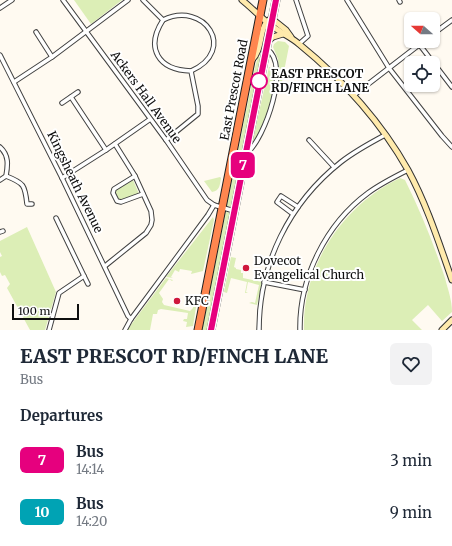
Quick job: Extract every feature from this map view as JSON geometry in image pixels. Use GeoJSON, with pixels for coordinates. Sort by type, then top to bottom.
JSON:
{"type":"FeatureCollection","features":[{"type":"Feature","properties":{"kind":"highway","name":"East Prescot Road"},"geometry":{"type":"LineString","coordinates":[[198,330],[263,0]]}},
{"type":"Feature","properties":{"kind":"highway","name":"East Prescot Road"},"geometry":{"type":"LineString","coordinates":[[211,330],[266,45],[269,21],[276,0]]}},
{"type":"Feature","properties":{"kind":"street"},"geometry":{"type":"LineString","coordinates":[[0,8],[12,0]]}},
{"type":"Feature","properties":{"kind":"street","name":"Ackers Hall Avenue"},"geometry":{"type":"LineString","coordinates":[[63,0],[166,140],[207,200],[214,205]]}},
{"type":"Feature","properties":{"kind":"street"},"geometry":{"type":"LineString","coordinates":[[14,82],[52,57],[128,0]]}},
{"type":"Feature","properties":{"kind":"street"},"geometry":{"type":"LineString","coordinates":[[143,0],[163,20]]}},
{"type":"Feature","properties":{"kind":"street"},"geometry":{"type":"LineString","coordinates":[[242,0],[283,34],[300,44],[354,95],[385,135],[408,170],[428,213],[452,280]]}},
{"type":"Feature","properties":{"kind":"street"},"geometry":{"type":"LineString","coordinates":[[247,4],[256,4],[263,0]]}},
{"type":"Feature","properties":{"kind":"street"},"geometry":{"type":"LineString","coordinates":[[296,0],[308,34],[307,38],[300,44]]}},
{"type":"Feature","properties":{"kind":"street"},"geometry":{"type":"LineString","coordinates":[[346,0],[389,68],[438,132],[452,147]]}},
{"type":"Feature","properties":{"kind":"street"},"geometry":{"type":"LineString","coordinates":[[191,12],[206,20],[212,29],[215,39],[213,50],[206,61],[191,71],[181,71],[167,65],[158,56],[154,40],[163,20],[169,16],[191,12]]}},
{"type":"Feature","properties":{"kind":"street"},"geometry":{"type":"LineString","coordinates":[[440,29],[452,20]]}},
{"type":"Feature","properties":{"kind":"street"},"geometry":{"type":"LineString","coordinates":[[269,21],[286,30],[292,38]]}},
{"type":"Feature","properties":{"kind":"street"},"geometry":{"type":"LineString","coordinates":[[250,62],[257,56],[264,26],[269,21]]}},
{"type":"Feature","properties":{"kind":"street"},"geometry":{"type":"LineString","coordinates":[[36,32],[52,57]]}},
{"type":"Feature","properties":{"kind":"street"},"geometry":{"type":"LineString","coordinates":[[266,45],[273,36],[283,34]]}},
{"type":"Feature","properties":{"kind":"street","name":"East Prescot Road"},"geometry":{"type":"LineString","coordinates":[[245,155],[253,148],[275,96],[276,79],[274,60],[266,45]]}},
{"type":"Feature","properties":{"kind":"street"},"geometry":{"type":"LineString","coordinates":[[354,95],[414,48]]}},
{"type":"Feature","properties":{"kind":"street"},"geometry":{"type":"LineString","coordinates":[[422,48],[452,87]]}},
{"type":"Feature","properties":{"kind":"street","name":"Kingsheath Avenue"},"geometry":{"type":"LineString","coordinates":[[0,55],[62,178],[128,316],[131,319]]}},
{"type":"Feature","properties":{"kind":"street"},"geometry":{"type":"LineString","coordinates":[[166,140],[198,114],[198,106],[191,71]]}},
{"type":"Feature","properties":{"kind":"street"},"geometry":{"type":"LineString","coordinates":[[62,103],[78,92]]}},
{"type":"Feature","properties":{"kind":"street"},"geometry":{"type":"LineString","coordinates":[[71,97],[106,150]]}},
{"type":"Feature","properties":{"kind":"street"},"geometry":{"type":"LineString","coordinates":[[62,178],[150,120]]}},
{"type":"Feature","properties":{"kind":"street"},"geometry":{"type":"LineString","coordinates":[[259,330],[264,282],[275,249],[293,214],[315,186],[334,167],[363,147],[385,135]]}},
{"type":"Feature","properties":{"kind":"street"},"geometry":{"type":"LineString","coordinates":[[309,140],[334,167]]}},
{"type":"Feature","properties":{"kind":"street"},"geometry":{"type":"LineString","coordinates":[[105,266],[149,230],[153,216],[135,176],[114,144]]}},
{"type":"Feature","properties":{"kind":"street"},"geometry":{"type":"LineString","coordinates":[[0,147],[4,151],[8,164],[6,176],[0,180]]}},
{"type":"Feature","properties":{"kind":"street"},"geometry":{"type":"LineString","coordinates":[[300,330],[305,290],[323,243],[337,223],[368,192],[408,170]]}},
{"type":"Feature","properties":{"kind":"street"},"geometry":{"type":"LineString","coordinates":[[6,176],[20,181],[26,191],[27,204],[32,204]]}},
{"type":"Feature","properties":{"kind":"street"},"geometry":{"type":"LineString","coordinates":[[135,176],[114,189],[113,193],[115,199],[118,202],[121,202],[143,194]]}},
{"type":"Feature","properties":{"kind":"street"},"geometry":{"type":"LineString","coordinates":[[293,214],[277,202],[281,196],[298,207]]}},
{"type":"Feature","properties":{"kind":"street"},"geometry":{"type":"LineString","coordinates":[[125,330],[131,319],[214,205],[234,211]]}},
{"type":"Feature","properties":{"kind":"street"},"geometry":{"type":"LineString","coordinates":[[56,218],[82,277],[88,284]]}},
{"type":"Feature","properties":{"kind":"street"},"geometry":{"type":"LineString","coordinates":[[49,330],[59,293],[82,277]]}},
{"type":"Feature","properties":{"kind":"street"},"geometry":{"type":"LineString","coordinates":[[264,282],[305,290]]}},
{"type":"Feature","properties":{"kind":"street"},"geometry":{"type":"LineString","coordinates":[[442,330],[451,322]]}},
{"type":"Feature","properties":{"kind":"green space"},"geometry":{"type":"Polygon","coordinates":[[[74,0],[122,0],[91,24],[74,0]]]}},
{"type":"Feature","properties":{"kind":"green space"},"geometry":{"type":"Polygon","coordinates":[[[278,41],[285,42],[289,46],[280,92],[278,59],[273,47],[278,41]]]}},
{"type":"Feature","properties":{"kind":"green space"},"geometry":{"type":"Polygon","coordinates":[[[258,57],[261,57],[232,206],[227,206],[255,67],[258,57]]]}},
{"type":"Feature","properties":{"kind":"green space"},"geometry":{"type":"Polygon","coordinates":[[[269,67],[272,67],[273,78],[271,98],[266,116],[253,145],[252,144],[269,67]]]}},
{"type":"Feature","properties":{"kind":"green space"},"geometry":{"type":"Polygon","coordinates":[[[220,177],[219,187],[217,190],[212,192],[204,181],[220,177]]]}},
{"type":"Feature","properties":{"kind":"green space"},"geometry":{"type":"Polygon","coordinates":[[[400,178],[405,180],[432,241],[451,299],[452,312],[442,321],[428,305],[412,320],[422,330],[304,330],[305,306],[310,283],[318,261],[330,240],[344,221],[361,204],[379,190],[400,178]]]}},
{"type":"Feature","properties":{"kind":"green space"},"geometry":{"type":"Polygon","coordinates":[[[133,180],[139,194],[120,200],[117,199],[115,193],[116,190],[133,180]]]}},
{"type":"Feature","properties":{"kind":"green space"},"geometry":{"type":"Polygon","coordinates":[[[226,212],[231,213],[208,330],[202,330],[226,212]]]}},
{"type":"Feature","properties":{"kind":"green space"},"geometry":{"type":"Polygon","coordinates":[[[213,217],[214,220],[203,271],[191,274],[192,271],[180,269],[179,272],[175,270],[171,277],[173,278],[166,277],[213,217]]]}},
{"type":"Feature","properties":{"kind":"green space"},"geometry":{"type":"Polygon","coordinates":[[[27,227],[56,292],[45,330],[30,330],[7,288],[10,284],[5,275],[2,276],[0,272],[0,257],[2,256],[0,252],[0,241],[27,227]]]}},
{"type":"Feature","properties":{"kind":"green space"},"geometry":{"type":"Polygon","coordinates":[[[231,257],[236,258],[234,267],[241,270],[241,273],[243,273],[243,278],[262,282],[257,305],[249,303],[255,303],[259,285],[248,282],[246,292],[248,293],[245,293],[247,282],[231,278],[227,293],[224,292],[231,257]]]}},
{"type":"Feature","properties":{"kind":"green space"},"geometry":{"type":"Polygon","coordinates":[[[166,278],[173,280],[172,281],[169,279],[159,293],[163,299],[162,302],[164,305],[190,311],[193,308],[194,300],[197,301],[193,326],[186,327],[187,322],[183,321],[184,319],[187,319],[188,313],[161,309],[158,310],[157,314],[153,314],[150,330],[127,330],[166,278]]]}},
{"type":"Feature","properties":{"kind":"bus line","name":"7"},"geometry":{"type":"LineString","coordinates":[[211,330],[276,0]]}},
{"type":"Feature","properties":{"kind":"place","name":"EAST PRESCOT RD/FINCH LANE"},"geometry":{"type":"Point","coordinates":[259,81]}},
{"type":"Feature","properties":{"kind":"place","name":"Dovecot Evangelical Church"},"geometry":{"type":"Point","coordinates":[246,268]}},
{"type":"Feature","properties":{"kind":"place","name":"KFC"},"geometry":{"type":"Point","coordinates":[177,301]}}]}
